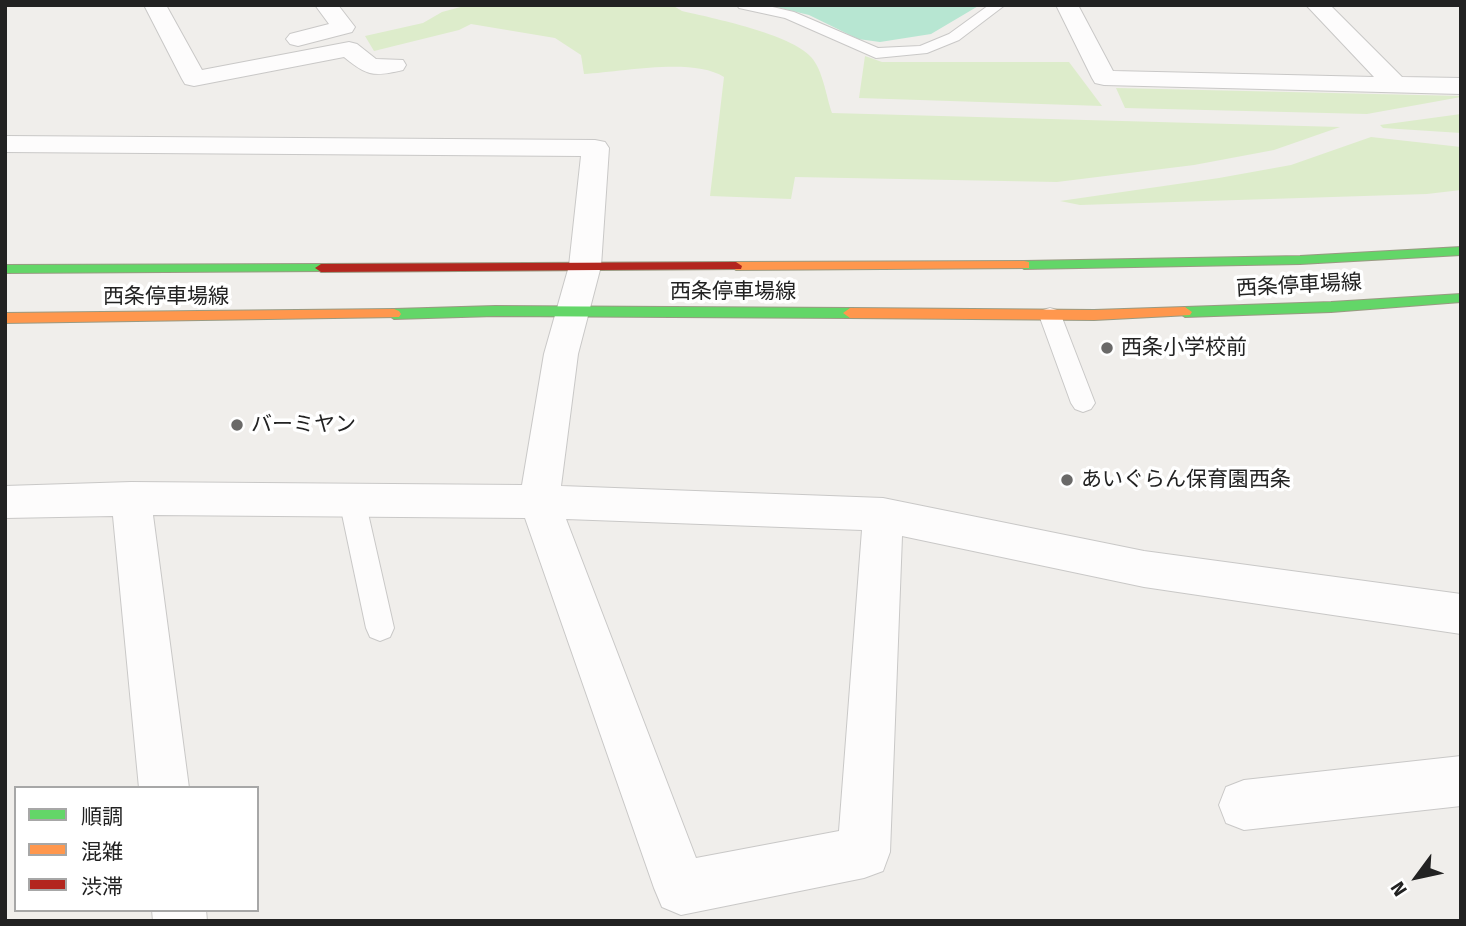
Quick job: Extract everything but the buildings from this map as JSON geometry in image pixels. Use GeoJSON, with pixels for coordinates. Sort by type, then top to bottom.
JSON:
{"type":"FeatureCollection","features":[{"type":"Feature","properties":{"kind":"main road","name":"西条停車場線"},"geometry":{"type":"LineString","coordinates":[[5,269],[1065,265],[1300,260],[1461,251]]}},
{"type":"Feature","properties":{"kind":"main road","name":"西条停車場線"},"geometry":{"type":"LineString","coordinates":[[5,318],[269,317],[573,311],[1050,315],[1331,307],[1461,298]]}},
{"type":"Feature","properties":{"kind":"street"},"geometry":{"type":"LineString","coordinates":[[155,5],[194,79],[349,49],[371,67],[394,65]]}},
{"type":"Feature","properties":{"kind":"street"},"geometry":{"type":"LineString","coordinates":[[188,68],[344,27],[326,5]]}},
{"type":"Feature","properties":{"kind":"street"},"geometry":{"type":"LineString","coordinates":[[1067,5],[1104,78],[1461,86]]}},
{"type":"Feature","properties":{"kind":"street"},"geometry":{"type":"LineString","coordinates":[[1318,5],[1395,84]]}},
{"type":"Feature","properties":{"kind":"street"},"geometry":{"type":"LineString","coordinates":[[5,144],[595,148],[585,266],[561,354],[540,500],[681,888],[864,852],[883,515]]}},
{"type":"Feature","properties":{"kind":"street"},"geometry":{"type":"LineString","coordinates":[[131,498],[164,786]]}},
{"type":"Feature","properties":{"kind":"street"},"geometry":{"type":"LineString","coordinates":[[5,502],[131,498],[540,500],[883,515],[1144,569],[1461,614]]}},
{"type":"Feature","properties":{"kind":"street"},"geometry":{"type":"LineString","coordinates":[[1244,806],[1461,781]]}},
{"type":"Feature","properties":{"kind":"lane"},"geometry":{"type":"LineString","coordinates":[[744,5],[789,15],[876,53],[922,50],[954,37],[998,5]]}},
{"type":"Feature","properties":{"kind":"lane"},"geometry":{"type":"LineString","coordinates":[[1050,315],[1083,403]]}},
{"type":"Feature","properties":{"kind":"lane"},"geometry":{"type":"LineString","coordinates":[[352,500],[380,628]]}},
{"type":"Feature","properties":{"kind":"green space"},"geometry":{"type":"Polygon","coordinates":[[[468,5],[672,5],[682,11],[750,28],[787,41],[811,57],[821,76],[832,113],[1340,127],[1274,150],[1194,165],[1057,182],[795,177],[791,199],[710,196],[724,77],[711,71],[676,67],[584,74],[581,55],[555,38],[471,24],[459,30],[374,51],[365,36],[423,23],[442,12],[468,5]]]}},
{"type":"Feature","properties":{"kind":"green space"},"geometry":{"type":"Polygon","coordinates":[[[768,5],[980,5],[931,34],[880,42],[858,39],[809,15],[768,5]]]}},
{"type":"Feature","properties":{"kind":"green space"},"geometry":{"type":"Polygon","coordinates":[[[865,56],[882,62],[1069,62],[1102,106],[859,98],[865,56]]]}},
{"type":"Feature","properties":{"kind":"green space"},"geometry":{"type":"Polygon","coordinates":[[[1116,88],[1461,97],[1367,114],[1125,108],[1116,88]]]}},
{"type":"Feature","properties":{"kind":"green space"},"geometry":{"type":"Polygon","coordinates":[[[1461,114],[1461,133],[1383,128],[1380,125],[1461,114]]]}},
{"type":"Feature","properties":{"kind":"green space"},"geometry":{"type":"Polygon","coordinates":[[[1371,137],[1461,147],[1461,190],[1427,194],[1080,205],[1060,201],[1291,165],[1371,137]]]}},
{"type":"Feature","properties":{"kind":"traffic: fast"},"geometry":{"type":"LineString","coordinates":[[1024,265],[1300,260],[1461,251]]}},
{"type":"Feature","properties":{"kind":"traffic: fast"},"geometry":{"type":"LineString","coordinates":[[5,269],[321,268]]}},
{"type":"Feature","properties":{"kind":"traffic: fast"},"geometry":{"type":"LineString","coordinates":[[1185,312],[1331,307],[1461,298]]}},
{"type":"Feature","properties":{"kind":"traffic: fast"},"geometry":{"type":"LineString","coordinates":[[394,314],[495,311],[850,313]]}},
{"type":"Feature","properties":{"kind":"traffic: slow"},"geometry":{"type":"LineString","coordinates":[[736,266],[1024,265]]}},
{"type":"Feature","properties":{"kind":"traffic: slow"},"geometry":{"type":"LineString","coordinates":[[850,313],[1094,315],[1185,312]]}},
{"type":"Feature","properties":{"kind":"traffic: slow"},"geometry":{"type":"LineString","coordinates":[[5,318],[394,314]]}},
{"type":"Feature","properties":{"kind":"traffic: jam"},"geometry":{"type":"LineString","coordinates":[[321,268],[736,266]]}},
{"type":"Feature","properties":{"kind":"place","name":"西条小学校前"},"geometry":{"type":"Point","coordinates":[1107,348]}},
{"type":"Feature","properties":{"kind":"place","name":"バーミヤン"},"geometry":{"type":"Point","coordinates":[237,425]}},
{"type":"Feature","properties":{"kind":"place","name":"あいぐらん保育園西条"},"geometry":{"type":"Point","coordinates":[1067,480]}}]}
